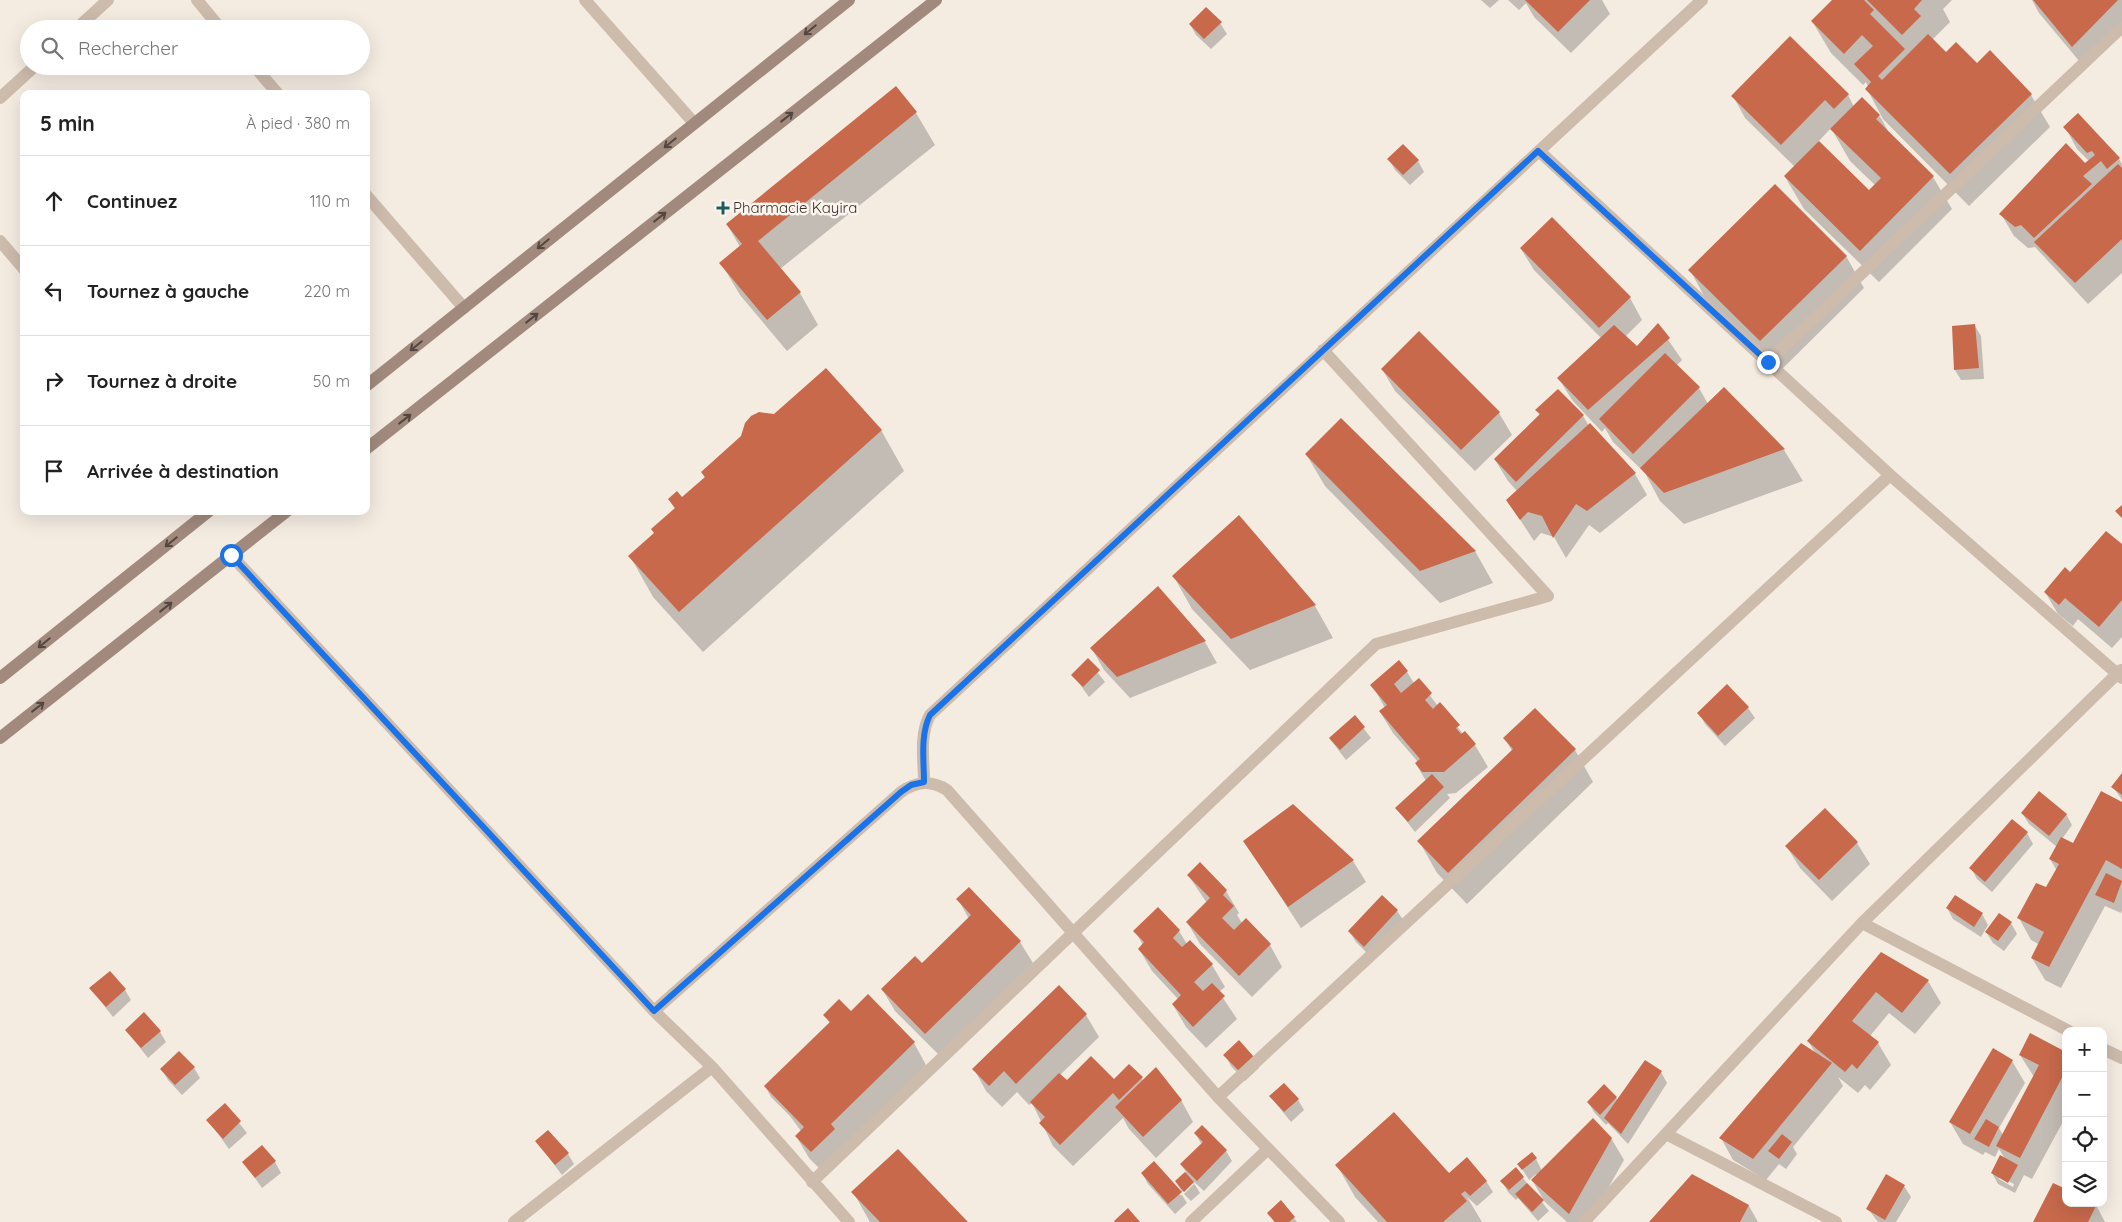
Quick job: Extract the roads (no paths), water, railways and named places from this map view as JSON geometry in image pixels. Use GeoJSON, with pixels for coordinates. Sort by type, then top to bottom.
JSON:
{"type":"FeatureCollection","features":[{"type":"Feature","properties":{"kind":"street"},"geometry":{"type":"LineString","coordinates":[[86,20],[108,0]]}},
{"type":"Feature","properties":{"kind":"street"},"geometry":{"type":"LineString","coordinates":[[196,0],[214,20]]}},
{"type":"Feature","properties":{"kind":"street"},"geometry":{"type":"LineString","coordinates":[[585,0],[694,123]]}},
{"type":"Feature","properties":{"kind":"street"},"geometry":{"type":"LineString","coordinates":[[370,383],[849,0]]}},
{"type":"Feature","properties":{"kind":"street"},"geometry":{"type":"LineString","coordinates":[[370,446],[936,0]]}},
{"type":"Feature","properties":{"kind":"street"},"geometry":{"type":"LineString","coordinates":[[924,782],[924,740],[926,722],[930,715],[1702,0]]}},
{"type":"Feature","properties":{"kind":"street"},"geometry":{"type":"LineString","coordinates":[[1768,362],[2122,27]]}},
{"type":"Feature","properties":{"kind":"street"},"geometry":{"type":"LineString","coordinates":[[0,98],[25,75]]}},
{"type":"Feature","properties":{"kind":"street"},"geometry":{"type":"LineString","coordinates":[[262,75],[275,90]]}},
{"type":"Feature","properties":{"kind":"street"},"geometry":{"type":"LineString","coordinates":[[1538,151],[1890,475],[2120,674],[1862,924],[1584,1222]]}},
{"type":"Feature","properties":{"kind":"street"},"geometry":{"type":"LineString","coordinates":[[370,200],[464,308]]}},
{"type":"Feature","properties":{"kind":"street"},"geometry":{"type":"LineString","coordinates":[[0,241],[20,264]]}},
{"type":"Feature","properties":{"kind":"street"},"geometry":{"type":"LineString","coordinates":[[812,1182],[1376,644],[1548,596],[1323,350]]}},
{"type":"Feature","properties":{"kind":"street"},"geometry":{"type":"LineString","coordinates":[[1218,1097],[1890,475]]}},
{"type":"Feature","properties":{"kind":"street"},"geometry":{"type":"LineString","coordinates":[[0,678],[204,515]]}},
{"type":"Feature","properties":{"kind":"street"},"geometry":{"type":"LineString","coordinates":[[0,738],[282,515]]}},
{"type":"Feature","properties":{"kind":"street"},"geometry":{"type":"LineString","coordinates":[[231,555],[654,1011],[712,1068],[849,1222]]}},
{"type":"Feature","properties":{"kind":"street"},"geometry":{"type":"LineString","coordinates":[[654,1011],[901,792],[911,785],[924,782],[937,783],[948,790],[1218,1097],[1339,1222]]}},
{"type":"Feature","properties":{"kind":"street"},"geometry":{"type":"LineString","coordinates":[[1862,924],[2062,1027]]}},
{"type":"Feature","properties":{"kind":"street"},"geometry":{"type":"LineString","coordinates":[[2107,1051],[2122,1058]]}},
{"type":"Feature","properties":{"kind":"street"},"geometry":{"type":"LineString","coordinates":[[514,1222],[712,1068]]}},
{"type":"Feature","properties":{"kind":"street"},"geometry":{"type":"LineString","coordinates":[[1666,1134],[1836,1222]]}},
{"type":"Feature","properties":{"kind":"street"},"geometry":{"type":"LineString","coordinates":[[1190,1222],[1268,1148]]}},
{"type":"Feature","properties":{"kind":"place","name":"Pharmacie Kayira"},"geometry":{"type":"Point","coordinates":[723,208]}}]}
